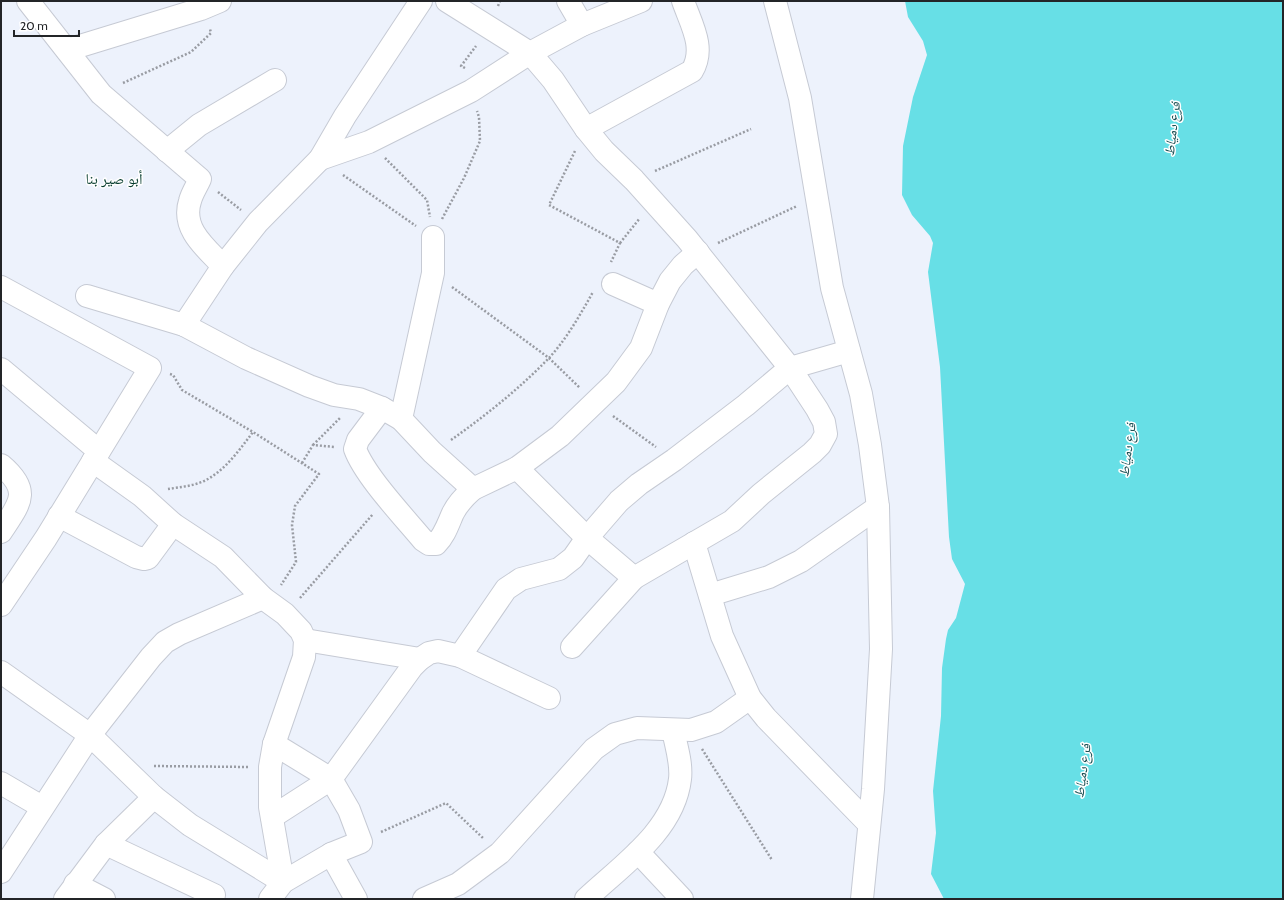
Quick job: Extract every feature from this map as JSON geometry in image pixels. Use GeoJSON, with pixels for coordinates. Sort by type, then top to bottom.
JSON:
{"type":"FeatureCollection","features":[{"type":"Feature","properties":{"kind":"street"},"geometry":{"type":"LineString","coordinates":[[28,1],[101,94],[166,151],[200,178],[189,201],[188,216],[191,229],[199,241],[223,266]]}},
{"type":"Feature","properties":{"kind":"street"},"geometry":{"type":"LineString","coordinates":[[184,325],[223,266],[258,222],[320,159],[349,110],[421,1]]}},
{"type":"Feature","properties":{"kind":"street"},"geometry":{"type":"LineString","coordinates":[[447,1],[530,53],[553,80],[586,129],[604,151],[634,180],[698,252],[790,368],[824,422],[826,434],[820,445],[761,494],[732,521],[634,578],[572,647]]}},
{"type":"Feature","properties":{"kind":"street"},"geometry":{"type":"LineString","coordinates":[[568,1],[582,25]]}},
{"type":"Feature","properties":{"kind":"street"},"geometry":{"type":"LineString","coordinates":[[320,159],[369,142],[471,91],[530,53],[582,25],[641,1]]}},
{"type":"Feature","properties":{"kind":"street"},"geometry":{"type":"LineString","coordinates":[[586,129],[692,72],[698,62],[698,40],[683,1]]}},
{"type":"Feature","properties":{"kind":"street"},"geometry":{"type":"LineString","coordinates":[[775,1],[800,98],[818,197],[832,288],[861,394],[870,445],[878,507],[881,649],[870,824],[862,899]]}},
{"type":"Feature","properties":{"kind":"street"},"geometry":{"type":"LineString","coordinates":[[67,50],[211,5]]}},
{"type":"Feature","properties":{"kind":"street"},"geometry":{"type":"LineString","coordinates":[[166,151],[199,125],[275,80]]}},
{"type":"Feature","properties":{"kind":"street"},"geometry":{"type":"LineString","coordinates":[[401,419],[433,273],[433,237]]}},
{"type":"Feature","properties":{"kind":"street"},"geometry":{"type":"LineString","coordinates":[[382,408],[358,440],[355,449],[360,460],[387,497],[423,540],[429,544],[436,544],[442,538],[453,512],[462,498],[473,489],[517,468],[560,436],[616,382],[641,348],[658,304],[670,281],[683,265],[698,252]]}},
{"type":"Feature","properties":{"kind":"street"},"geometry":{"type":"LineString","coordinates":[[605,280],[658,304]]}},
{"type":"Feature","properties":{"kind":"street"},"geometry":{"type":"LineString","coordinates":[[1,287],[150,368],[46,538],[1,605]]}},
{"type":"Feature","properties":{"kind":"street"},"geometry":{"type":"LineString","coordinates":[[87,296],[184,325],[273,371],[334,395],[359,399],[382,408],[401,419],[432,452],[473,489]]}},
{"type":"Feature","properties":{"kind":"street"},"geometry":{"type":"LineString","coordinates":[[460,656],[506,590],[521,579],[559,569],[573,558],[587,538],[619,501],[746,405],[790,368],[849,351]]}},
{"type":"Feature","properties":{"kind":"street"},"geometry":{"type":"LineString","coordinates":[[1,369],[173,524],[223,557],[301,631],[305,640],[304,657],[274,744],[270,767],[272,817],[283,882]]}},
{"type":"Feature","properties":{"kind":"street"},"geometry":{"type":"LineString","coordinates":[[1,465],[12,474],[20,487],[20,500],[1,532]]}},
{"type":"Feature","properties":{"kind":"street"},"geometry":{"type":"LineString","coordinates":[[517,468],[587,538],[634,578]]}},
{"type":"Feature","properties":{"kind":"street"},"geometry":{"type":"LineString","coordinates":[[710,595],[769,577],[801,561],[878,507]]}},
{"type":"Feature","properties":{"kind":"street"},"geometry":{"type":"LineString","coordinates":[[59,516],[136,557],[144,559],[148,558],[173,524]]}},
{"type":"Feature","properties":{"kind":"street"},"geometry":{"type":"LineString","coordinates":[[694,543],[722,636],[750,698],[771,723],[870,824]]}},
{"type":"Feature","properties":{"kind":"street"},"geometry":{"type":"LineString","coordinates":[[1,872],[90,735],[165,642],[179,634],[272,605]]}},
{"type":"Feature","properties":{"kind":"street"},"geometry":{"type":"LineString","coordinates":[[305,640],[420,659]]}},
{"type":"Feature","properties":{"kind":"street"},"geometry":{"type":"LineString","coordinates":[[272,817],[331,779],[412,667],[429,653],[438,651],[460,656],[549,698]]}},
{"type":"Feature","properties":{"kind":"street"},"geometry":{"type":"LineString","coordinates":[[1,672],[90,735],[154,797],[190,825],[283,882]]}},
{"type":"Feature","properties":{"kind":"street"},"geometry":{"type":"LineString","coordinates":[[424,899],[458,884],[500,853],[594,749],[615,734],[637,728],[682,730],[716,722],[750,698]]}},
{"type":"Feature","properties":{"kind":"street"},"geometry":{"type":"LineString","coordinates":[[586,899],[638,852],[666,817],[676,797],[680,778],[678,756],[682,730]]}},
{"type":"Feature","properties":{"kind":"street"},"geometry":{"type":"LineString","coordinates":[[270,899],[283,882],[331,854],[361,842],[349,810],[331,779],[274,744]]}},
{"type":"Feature","properties":{"kind":"street"},"geometry":{"type":"LineString","coordinates":[[1,783],[42,807]]}},
{"type":"Feature","properties":{"kind":"street"},"geometry":{"type":"LineString","coordinates":[[104,899],[70,892],[106,844],[154,797]]}},
{"type":"Feature","properties":{"kind":"street"},"geometry":{"type":"LineString","coordinates":[[106,844],[214,895]]}},
{"type":"Feature","properties":{"kind":"street"},"geometry":{"type":"LineString","coordinates":[[638,852],[682,899]]}},
{"type":"Feature","properties":{"kind":"street"},"geometry":{"type":"LineString","coordinates":[[331,854],[356,899]]}},
{"type":"Feature","properties":{"kind":"path"},"geometry":{"type":"LineString","coordinates":[[101,94],[191,52],[211,33],[211,5]]}},
{"type":"Feature","properties":{"kind":"path"},"geometry":{"type":"LineString","coordinates":[[433,237],[464,178],[480,141],[479,117],[471,91]]}},
{"type":"Feature","properties":{"kind":"path"},"geometry":{"type":"LineString","coordinates":[[586,129],[549,205],[620,243]]}},
{"type":"Feature","properties":{"kind":"path"},"geometry":{"type":"LineString","coordinates":[[634,180],[751,129]]}},
{"type":"Feature","properties":{"kind":"path"},"geometry":{"type":"LineString","coordinates":[[369,142],[426,200],[433,237]]}},
{"type":"Feature","properties":{"kind":"path"},"geometry":{"type":"LineString","coordinates":[[320,159],[433,237]]}},
{"type":"Feature","properties":{"kind":"path"},"geometry":{"type":"LineString","coordinates":[[200,178],[258,222]]}},
{"type":"Feature","properties":{"kind":"path"},"geometry":{"type":"LineString","coordinates":[[698,252],[818,197]]}},
{"type":"Feature","properties":{"kind":"path"},"geometry":{"type":"LineString","coordinates":[[432,452],[478,422],[549,358],[605,280],[620,243],[653,201]]}},
{"type":"Feature","properties":{"kind":"path"},"geometry":{"type":"LineString","coordinates":[[433,273],[549,358],[595,402],[674,460]]}},
{"type":"Feature","properties":{"kind":"path"},"geometry":{"type":"LineString","coordinates":[[150,368],[173,375],[182,390],[253,432],[319,474],[295,506],[292,525],[296,562],[272,605]]}},
{"type":"Feature","properties":{"kind":"path"},"geometry":{"type":"LineString","coordinates":[[302,463],[313,445],[359,399]]}},
{"type":"Feature","properties":{"kind":"path"},"geometry":{"type":"LineString","coordinates":[[142,496],[207,480],[228,464],[253,432]]}},
{"type":"Feature","properties":{"kind":"path"},"geometry":{"type":"LineString","coordinates":[[313,445],[355,449]]}},
{"type":"Feature","properties":{"kind":"path"},"geometry":{"type":"LineString","coordinates":[[272,605],[387,497]]}},
{"type":"Feature","properties":{"kind":"path"},"geometry":{"type":"LineString","coordinates":[[682,730],[772,860]]}},
{"type":"Feature","properties":{"kind":"path"},"geometry":{"type":"LineString","coordinates":[[121,765],[270,767]]}},
{"type":"Feature","properties":{"kind":"path"},"geometry":{"type":"LineString","coordinates":[[361,842],[446,803],[500,853]]}},
{"type":"Feature","properties":{"kind":"water","name":"فرع دمياط"},"geometry":{"type":"Polygon","coordinates":[[[905,1],[1283,1],[1283,899],[944,899],[931,874],[936,833],[933,791],[941,716],[942,668],[948,630],[956,618],[965,584],[952,559],[949,537],[940,367],[928,272],[933,243],[930,236],[912,215],[902,195],[903,146],[913,97],[927,55],[923,41],[908,17],[905,1]]]}},
{"type":"Feature","properties":{"kind":"district","name":"أبو صير بنا"},"geometry":{"type":"Point","coordinates":[114,179]}}]}
